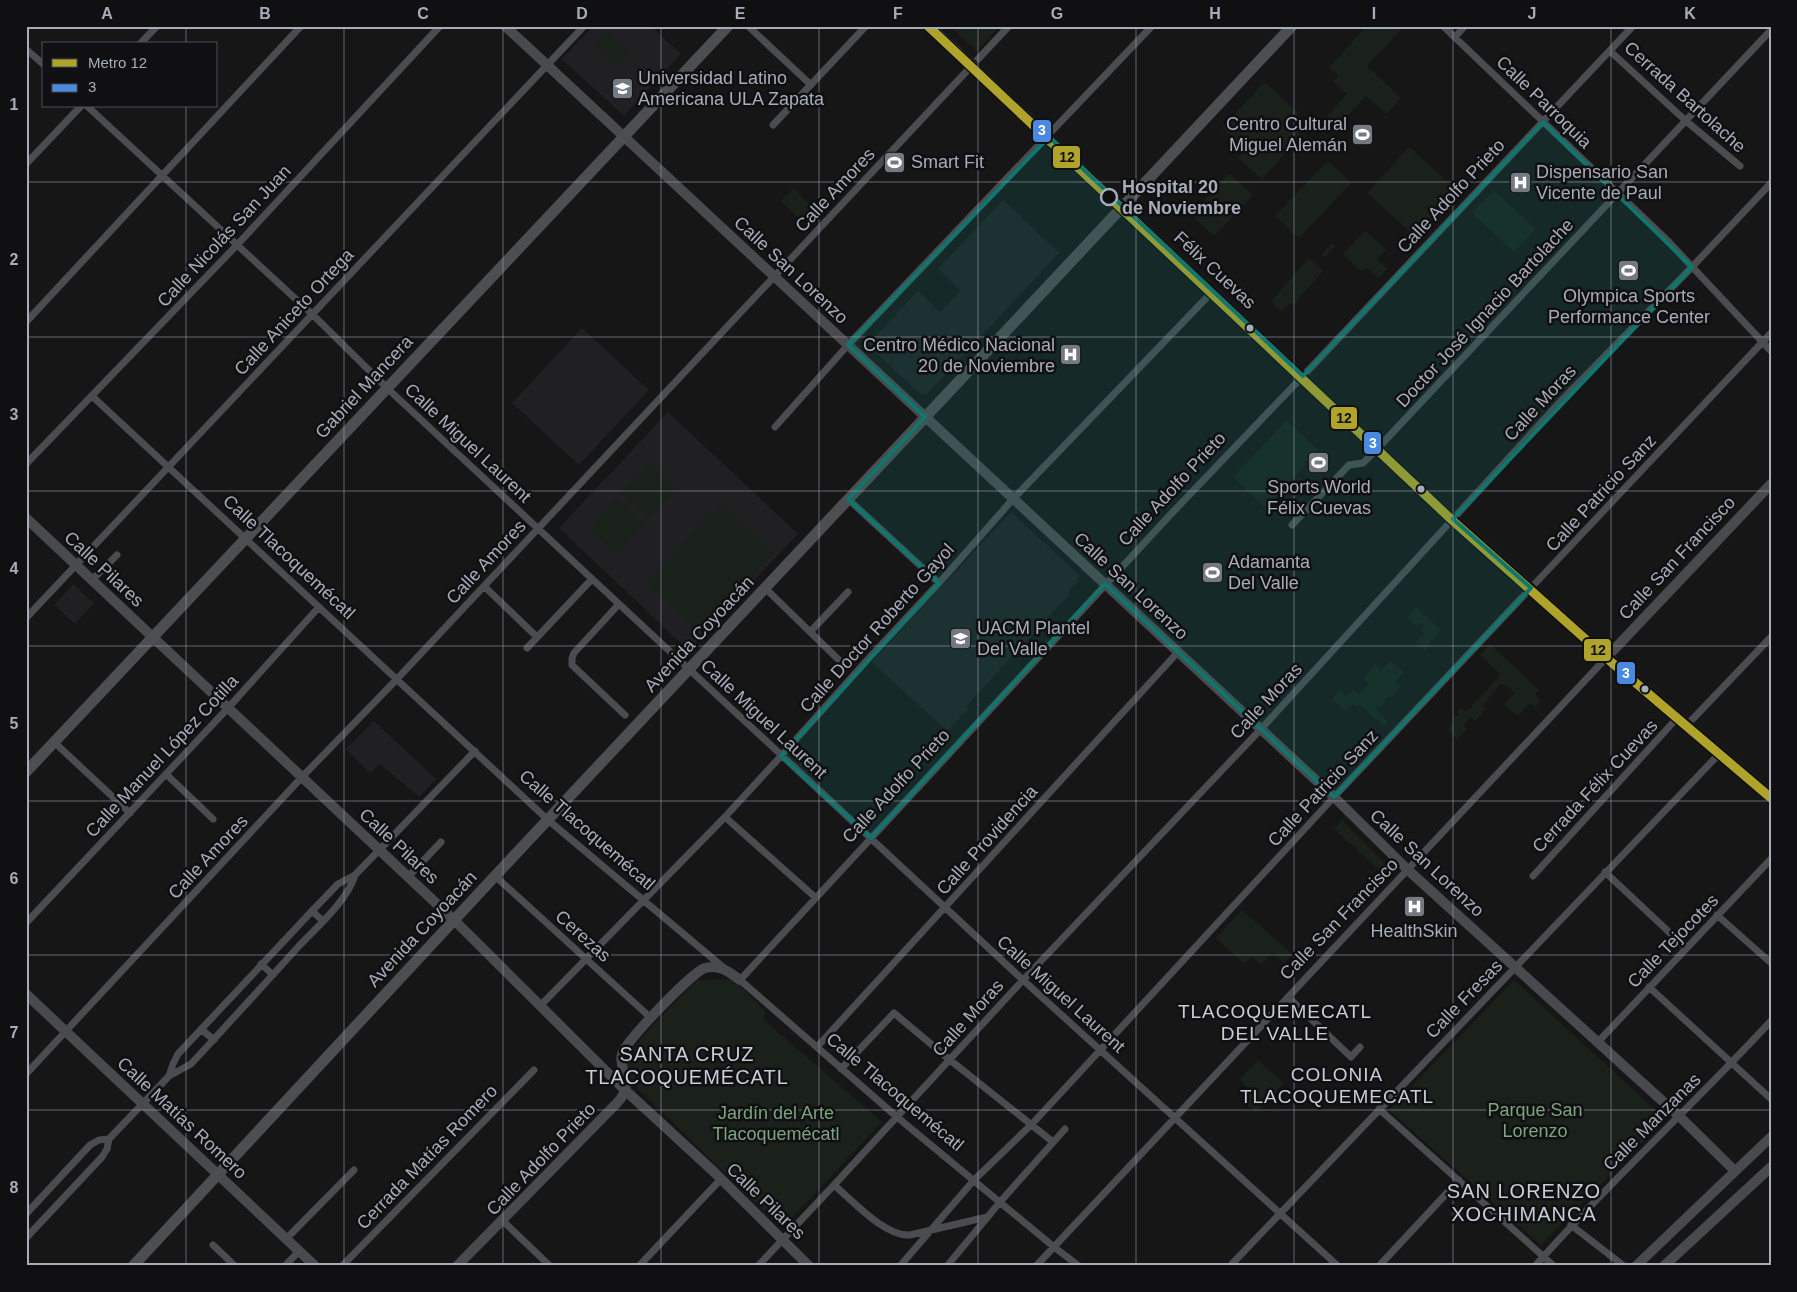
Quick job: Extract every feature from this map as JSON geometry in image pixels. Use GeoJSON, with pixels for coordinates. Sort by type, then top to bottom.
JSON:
{"type":"FeatureCollection","features":[{"type":"Feature","properties":{"kind":"main road","name":"Gabriel Mancera"},"geometry":{"type":"LineString","coordinates":[[26,772],[728,26]]}},
{"type":"Feature","properties":{"kind":"main road","name":"Félix Cuevas"},"geometry":{"type":"LineString","coordinates":[[931,26],[1453,519],[1607,657],[1683,721]]}},
{"type":"Feature","properties":{"kind":"main road","name":"Avenida Coyoacán"},"geometry":{"type":"LineString","coordinates":[[133,1266],[495,876],[1292,26]]}},
{"type":"Feature","properties":{"kind":"main road"},"geometry":{"type":"LineString","coordinates":[[1683,721],[1769,792]]}},
{"type":"Feature","properties":{"kind":"street"},"geometry":{"type":"LineString","coordinates":[[142,42],[157,26]]}},
{"type":"Feature","properties":{"kind":"street"},"geometry":{"type":"LineString","coordinates":[[26,322],[301,26]]}},
{"type":"Feature","properties":{"kind":"street","name":"Calle Nicolás San Juan"},"geometry":{"type":"LineString","coordinates":[[26,464],[93,397],[237,245],[440,26]]}},
{"type":"Feature","properties":{"kind":"street","name":"Calle San Lorenzo"},"geometry":{"type":"LineString","coordinates":[[505,26],[1334,797],[1408,870],[1679,1116],[1735,1171]]}},
{"type":"Feature","properties":{"kind":"street","name":"Calle Aniceto Ortega"},"geometry":{"type":"LineString","coordinates":[[26,618],[584,26]]}},
{"type":"Feature","properties":{"kind":"street"},"geometry":{"type":"LineString","coordinates":[[748,26],[811,85]]}},
{"type":"Feature","properties":{"kind":"street"},"geometry":{"type":"LineString","coordinates":[[773,126],[866,26]]}},
{"type":"Feature","properties":{"kind":"street","name":"Calle Amores"},"geometry":{"type":"LineString","coordinates":[[26,1074],[302,777],[397,679],[1009,26]]}},
{"type":"Feature","properties":{"kind":"street"},"geometry":{"type":"LineString","coordinates":[[775,428],[848,346],[1049,137],[1152,26]]}},
{"type":"Feature","properties":{"kind":"street","name":"Calle Parroquia"},"geometry":{"type":"LineString","coordinates":[[1443,26],[1692,267],[1771,351]]}},
{"type":"Feature","properties":{"kind":"street"},"geometry":{"type":"LineString","coordinates":[[1455,37],[1465,26]]}},
{"type":"Feature","properties":{"kind":"street","name":"Calle Adolfo Prieto"},"geometry":{"type":"LineString","coordinates":[[740,980],[1105,584],[1633,26]]}},
{"type":"Feature","properties":{"kind":"street","name":"Doctor José Ignacio Bartolache"},"geometry":{"type":"LineString","coordinates":[[1292,525],[1349,465],[1363,463],[1378,448],[1771,30]]}},
{"type":"Feature","properties":{"kind":"street"},"geometry":{"type":"LineString","coordinates":[[26,49],[42,63]]}},
{"type":"Feature","properties":{"kind":"street","name":"Cerrada Bartolache"},"geometry":{"type":"LineString","coordinates":[[1610,51],[1740,166]]}},
{"type":"Feature","properties":{"kind":"street"},"geometry":{"type":"LineString","coordinates":[[26,164],[79,108]]}},
{"type":"Feature","properties":{"kind":"street","name":"Calle Miguel Laurent"},"geometry":{"type":"LineString","coordinates":[[89,108],[313,314],[387,388],[945,908],[1338,1266]]}},
{"type":"Feature","properties":{"kind":"street","name":"Calle Moras"},"geometry":{"type":"LineString","coordinates":[[758,1266],[1023,980],[1261,729],[1559,403],[1771,183]]}},
{"type":"Feature","properties":{"kind":"street","name":"Calle Doctor Roberto Gayol"},"geometry":{"type":"LineString","coordinates":[[541,1005],[725,817],[939,583],[1013,498],[1213,291]]}},
{"type":"Feature","properties":{"kind":"street","name":"Calle Patricio Sanz"},"geometry":{"type":"LineString","coordinates":[[900,1266],[974,1180],[1032,1124],[1334,797],[1771,333]]}},
{"type":"Feature","properties":{"kind":"street","name":"Calle Tlacoquemécatl"},"geometry":{"type":"LineString","coordinates":[[93,397],[548,820],[740,980],[897,1117],[1079,1266]]}},
{"type":"Feature","properties":{"kind":"street","name":"Calle San Francisco"},"geometry":{"type":"LineString","coordinates":[[1036,1266],[1771,484]]}},
{"type":"Feature","properties":{"kind":"street"},"geometry":{"type":"LineString","coordinates":[[848,499],[939,583]]}},
{"type":"Feature","properties":{"kind":"street","name":"Calle Pilares"},"geometry":{"type":"LineString","coordinates":[[26,518],[408,876],[541,1005],[625,1090],[721,1179],[809,1266]]}},
{"type":"Feature","properties":{"kind":"street"},"geometry":{"type":"LineString","coordinates":[[92,580],[117,555]]}},
{"type":"Feature","properties":{"kind":"street"},"geometry":{"type":"LineString","coordinates":[[527,648],[592,579]]}},
{"type":"Feature","properties":{"kind":"street"},"geometry":{"type":"LineString","coordinates":[[484,586],[537,637]]}},
{"type":"Feature","properties":{"kind":"street"},"geometry":{"type":"LineString","coordinates":[[765,588],[842,663]]}},
{"type":"Feature","properties":{"kind":"street"},"geometry":{"type":"LineString","coordinates":[[810,632],[848,592]]}},
{"type":"Feature","properties":{"kind":"street"},"geometry":{"type":"LineString","coordinates":[[619,604],[574,653],[571,662],[626,715]]}},
{"type":"Feature","properties":{"kind":"street","name":"Calle Manuel López Cotilla"},"geometry":{"type":"LineString","coordinates":[[26,923],[228,708],[319,607]]}},
{"type":"Feature","properties":{"kind":"street","name":"Cerrada Félix Cuevas"},"geometry":{"type":"LineString","coordinates":[[1533,876],[1683,721],[1771,637]]}},
{"type":"Feature","properties":{"kind":"street","name":"Calle Providencia"},"geometry":{"type":"LineString","coordinates":[[817,1048],[1178,652]]}},
{"type":"Feature","properties":{"kind":"street"},"geometry":{"type":"LineString","coordinates":[[54,742],[130,813]]}},
{"type":"Feature","properties":{"kind":"street"},"geometry":{"type":"LineString","coordinates":[[168,1076],[178,1054],[261,964],[338,884],[355,875],[380,850],[474,751]]}},
{"type":"Feature","properties":{"kind":"street","name":"Calle Fresas"},"geometry":{"type":"LineString","coordinates":[[1230,1266],[1720,753]]}},
{"type":"Feature","properties":{"kind":"street"},"geometry":{"type":"LineString","coordinates":[[166,774],[213,819]]}},
{"type":"Feature","properties":{"kind":"street"},"geometry":{"type":"LineString","coordinates":[[725,817],[816,898]]}},
{"type":"Feature","properties":{"kind":"street"},"geometry":{"type":"LineString","coordinates":[[408,876],[441,842]]}},
{"type":"Feature","properties":{"kind":"street","name":"Calle Tejocotes"},"geometry":{"type":"LineString","coordinates":[[1597,1043],[1771,860]]}},
{"type":"Feature","properties":{"kind":"street"},"geometry":{"type":"LineString","coordinates":[[1605,872],[1686,948]]}},
{"type":"Feature","properties":{"kind":"street"},"geometry":{"type":"LineString","coordinates":[[26,1238],[102,1157],[109,1139],[168,1076],[191,1064],[322,921],[347,892],[355,875]]}},
{"type":"Feature","properties":{"kind":"street","name":"Cerezas"},"geometry":{"type":"LineString","coordinates":[[495,876],[651,1018]]}},
{"type":"Feature","properties":{"kind":"street"},"geometry":{"type":"LineString","coordinates":[[312,911],[322,921]]}},
{"type":"Feature","properties":{"kind":"street"},"geometry":{"type":"LineString","coordinates":[[1717,915],[1771,962]]}},
{"type":"Feature","properties":{"kind":"street"},"geometry":{"type":"LineString","coordinates":[[705,968],[709,956]]}},
{"type":"Feature","properties":{"kind":"street"},"geometry":{"type":"LineString","coordinates":[[261,964],[273,975]]}},
{"type":"Feature","properties":{"kind":"street"},"geometry":{"type":"LineString","coordinates":[[625,1090],[626,1083],[621,1060],[623,1052],[633,1037],[693,976],[705,968],[724,968]]}},
{"type":"Feature","properties":{"kind":"street"},"geometry":{"type":"LineString","coordinates":[[1649,987],[1771,1099]]}},
{"type":"Feature","properties":{"kind":"street","name":"Calle Matías Romero"},"geometry":{"type":"LineString","coordinates":[[26,994],[315,1266]]}},
{"type":"Feature","properties":{"kind":"street"},"geometry":{"type":"LineString","coordinates":[[1288,997],[1351,1056],[1360,1047]]}},
{"type":"Feature","properties":{"kind":"street"},"geometry":{"type":"LineString","coordinates":[[842,1069],[894,1013],[1053,1142]]}},
{"type":"Feature","properties":{"kind":"street","name":"Calle Manzanas"},"geometry":{"type":"LineString","coordinates":[[1535,1266],[1571,1225],[1771,1021]]}},
{"type":"Feature","properties":{"kind":"street"},"geometry":{"type":"LineString","coordinates":[[201,1029],[214,1040]]}},
{"type":"Feature","properties":{"kind":"street","name":"Cerrada Matías Romero"},"geometry":{"type":"LineString","coordinates":[[342,1266],[534,1070]]}},
{"type":"Feature","properties":{"kind":"street","name":"Calle Adolfo Prieto"},"geometry":{"type":"LineString","coordinates":[[457,1266],[616,1104],[625,1090]]}},
{"type":"Feature","properties":{"kind":"street"},"geometry":{"type":"LineString","coordinates":[[1379,1109],[1554,1266]]}},
{"type":"Feature","properties":{"kind":"street"},"geometry":{"type":"LineString","coordinates":[[947,1266],[1000,1202],[1065,1129]]}},
{"type":"Feature","properties":{"kind":"street"},"geometry":{"type":"LineString","coordinates":[[1636,1266],[1771,1137]]}},
{"type":"Feature","properties":{"kind":"street"},"geometry":{"type":"LineString","coordinates":[[26,1214],[90,1146],[98,1140],[109,1139]]}},
{"type":"Feature","properties":{"kind":"street"},"geometry":{"type":"LineString","coordinates":[[1664,1266],[1771,1167]]}},
{"type":"Feature","properties":{"kind":"street"},"geometry":{"type":"LineString","coordinates":[[286,1239],[354,1170]]}},
{"type":"Feature","properties":{"kind":"street"},"geometry":{"type":"LineString","coordinates":[[639,1266],[721,1179]]}},
{"type":"Feature","properties":{"kind":"street"},"geometry":{"type":"LineString","coordinates":[[1379,1266],[1459,1180]]}},
{"type":"Feature","properties":{"kind":"street"},"geometry":{"type":"LineString","coordinates":[[834,1185],[878,1223],[900,1235],[910,1235],[988,1217]]}},
{"type":"Feature","properties":{"kind":"street"},"geometry":{"type":"LineString","coordinates":[[503,1221],[550,1266]]}},
{"type":"Feature","properties":{"kind":"street"},"geometry":{"type":"LineString","coordinates":[[1571,1225],[1624,1266]]}},
{"type":"Feature","properties":{"kind":"street"},"geometry":{"type":"LineString","coordinates":[[213,1245],[235,1266]]}},
{"type":"Feature","properties":{"kind":"street"},"geometry":{"type":"LineString","coordinates":[[285,1266],[299,1251]]}},
{"type":"Feature","properties":{"kind":"highlighted area"},"geometry":{"type":"Polygon","coordinates":[[[1543,122],[1692,267],[1453,519],[1531,588],[1334,797],[1105,584],[871,838],[781,756],[939,583],[848,499],[925,417],[848,345],[1049,137],[1303,376],[1543,122]]]}},
{"type":"Feature","properties":{"kind":"shaded area","name":"Universidad Latino Americana ULA Zapata"},"geometry":{"type":"Polygon","coordinates":[[[593,26],[651,26],[681,54],[624,116],[562,59],[593,26]]]}},
{"type":"Feature","properties":{"kind":"shaded area"},"geometry":{"type":"Polygon","coordinates":[[[1003,200],[1059,253],[927,394],[920,394],[871,348],[871,341],[918,291],[940,312],[961,291],[938,269],[1003,200]]]}},
{"type":"Feature","properties":{"kind":"shaded area"},"geometry":{"type":"Polygon","coordinates":[[[582,328],[649,390],[579,465],[512,403],[582,328]]]}},
{"type":"Feature","properties":{"kind":"shaded area"},"geometry":{"type":"Polygon","coordinates":[[[668,412],[798,534],[688,650],[559,528],[668,412]]]}},
{"type":"Feature","properties":{"kind":"shaded area","name":"UACM Plantel Del Valle"},"geometry":{"type":"Polygon","coordinates":[[[1011,512],[1080,576],[1077,579],[1079,580],[1068,591],[1070,594],[966,706],[968,709],[947,731],[872,662],[1011,512]]]}},
{"type":"Feature","properties":{"kind":"shaded area"},"geometry":{"type":"Polygon","coordinates":[[[73,584],[94,603],[75,624],[54,605],[73,584]]]}},
{"type":"Feature","properties":{"kind":"shaded area"},"geometry":{"type":"Polygon","coordinates":[[[374,721],[436,779],[419,797],[380,764],[370,773],[346,749],[374,721]]]}},
{"type":"Feature","properties":{"kind":"green space"},"geometry":{"type":"Polygon","coordinates":[[[950,26],[1000,26],[977,51],[950,26]]]}},
{"type":"Feature","properties":{"kind":"green space"},"geometry":{"type":"Polygon","coordinates":[[[1367,26],[1404,26],[1367,66],[1401,98],[1386,114],[1366,96],[1336,128],[1325,118],[1347,94],[1333,81],[1338,76],[1329,67],[1367,26]]]}},
{"type":"Feature","properties":{"kind":"green space"},"geometry":{"type":"Polygon","coordinates":[[[607,31],[630,53],[617,66],[594,45],[607,31]]]}},
{"type":"Feature","properties":{"kind":"green space"},"geometry":{"type":"Polygon","coordinates":[[[1264,82],[1299,113],[1289,124],[1301,135],[1262,179],[1238,158],[1246,150],[1222,128],[1264,82]]]}},
{"type":"Feature","properties":{"kind":"green space"},"geometry":{"type":"Polygon","coordinates":[[[1409,147],[1459,192],[1417,238],[1367,193],[1409,147]]]}},
{"type":"Feature","properties":{"kind":"green space"},"geometry":{"type":"Polygon","coordinates":[[[1328,161],[1351,183],[1299,238],[1275,216],[1328,161]]]}},
{"type":"Feature","properties":{"kind":"green space"},"geometry":{"type":"Polygon","coordinates":[[[1229,173],[1253,195],[1214,236],[1191,215],[1229,173]]]}},
{"type":"Feature","properties":{"kind":"green space"},"geometry":{"type":"Polygon","coordinates":[[[793,188],[818,212],[806,225],[781,201],[793,188]]]}},
{"type":"Feature","properties":{"kind":"green space"},"geometry":{"type":"Polygon","coordinates":[[[1494,190],[1536,229],[1514,252],[1472,213],[1494,190]]]}},
{"type":"Feature","properties":{"kind":"green space"},"geometry":{"type":"Polygon","coordinates":[[[1365,231],[1386,250],[1377,259],[1387,269],[1378,278],[1367,268],[1360,271],[1343,254],[1365,231]]]}},
{"type":"Feature","properties":{"kind":"green space"},"geometry":{"type":"Polygon","coordinates":[[[1332,243],[1335,246],[1325,257],[1322,254],[1332,243]]]}},
{"type":"Feature","properties":{"kind":"green space"},"geometry":{"type":"Polygon","coordinates":[[[1309,258],[1323,271],[1293,305],[1290,303],[1282,312],[1271,301],[1309,258]]]}},
{"type":"Feature","properties":{"kind":"green space"},"geometry":{"type":"Polygon","coordinates":[[[1287,420],[1319,451],[1265,508],[1233,477],[1287,420]]]}},
{"type":"Feature","properties":{"kind":"green space"},"geometry":{"type":"Polygon","coordinates":[[[649,463],[676,489],[648,519],[621,494],[649,463]]]}},
{"type":"Feature","properties":{"kind":"green space"},"geometry":{"type":"Polygon","coordinates":[[[616,498],[644,524],[615,554],[588,529],[616,498]]]}},
{"type":"Feature","properties":{"kind":"green space"},"geometry":{"type":"Polygon","coordinates":[[[721,503],[774,553],[699,633],[646,583],[721,503]]]}},
{"type":"Feature","properties":{"kind":"green space"},"geometry":{"type":"Polygon","coordinates":[[[1416,607],[1441,630],[1429,643],[1431,644],[1425,651],[1415,643],[1424,633],[1421,630],[1425,625],[1420,622],[1417,626],[1407,617],[1416,607]]]}},
{"type":"Feature","properties":{"kind":"green space"},"geometry":{"type":"Polygon","coordinates":[[[1490,644],[1539,690],[1535,695],[1541,701],[1535,707],[1530,703],[1518,716],[1504,704],[1515,693],[1501,683],[1483,705],[1486,709],[1475,721],[1471,717],[1463,725],[1467,729],[1457,739],[1448,731],[1449,726],[1454,720],[1452,718],[1459,714],[1457,712],[1461,708],[1466,712],[1501,675],[1480,655],[1490,644]]]}},
{"type":"Feature","properties":{"kind":"green space"},"geometry":{"type":"Polygon","coordinates":[[[1390,661],[1404,672],[1396,681],[1401,686],[1395,694],[1391,698],[1389,696],[1381,707],[1379,706],[1375,709],[1388,722],[1384,726],[1359,704],[1357,706],[1353,703],[1346,712],[1332,699],[1340,690],[1346,696],[1353,689],[1359,695],[1369,684],[1363,678],[1375,665],[1381,671],[1390,661]]]}},
{"type":"Feature","properties":{"kind":"green space"},"geometry":{"type":"Polygon","coordinates":[[[1342,820],[1387,865],[1388,871],[1385,875],[1334,829],[1342,820]]]}},
{"type":"Feature","properties":{"kind":"green space"},"geometry":{"type":"Polygon","coordinates":[[[1242,910],[1292,954],[1284,963],[1273,952],[1261,965],[1252,957],[1244,964],[1216,938],[1242,910]]]}},
{"type":"Feature","properties":{"kind":"green space","name":"Jardín del Arte Tlacoquemécatl"},"geometry":{"type":"Polygon","coordinates":[[[733,979],[765,1011],[764,1020],[882,1122],[790,1220],[773,1219],[763,1210],[637,1088],[623,1063],[651,1027],[697,980],[733,979]]]}},
{"type":"Feature","properties":{"kind":"green space","name":"Parque San Lorenzo"},"geometry":{"type":"Polygon","coordinates":[[[1514,980],[1665,1119],[1541,1245],[1389,1110],[1514,980]]]}},
{"type":"Feature","properties":{"kind":"green space"},"geometry":{"type":"Polygon","coordinates":[[[1258,1060],[1283,1083],[1256,1113],[1243,1100],[1251,1091],[1240,1079],[1258,1060]]]}},
{"type":"Feature","properties":{"kind":"metro line","name":"12"},"geometry":{"type":"LineString","coordinates":[[928,26],[1453,521],[1610,661],[1771,798]]}},
{"type":"Feature","properties":{"kind":"transit line","name":"3"},"geometry":{"type":"LineString","coordinates":[[931,26],[1453,519],[1607,657],[1771,796]]}},
{"type":"Feature","properties":{"kind":"place","name":"Universidad Latino Americana ULA Zapata"},"geometry":{"type":"Point","coordinates":[622,88]}},
{"type":"Feature","properties":{"kind":"place","name":"Centro Cultural Miguel Alemán"},"geometry":{"type":"Point","coordinates":[1363,134]}},
{"type":"Feature","properties":{"kind":"place","name":"Smart Fit"},"geometry":{"type":"Point","coordinates":[895,162]}},
{"type":"Feature","properties":{"kind":"place","name":"Dispensario San Vicente de Paul"},"geometry":{"type":"Point","coordinates":[1520,182]}},
{"type":"Feature","properties":{"kind":"place","name":"Hospital 20 de Noviembre"},"geometry":{"type":"Point","coordinates":[1109,197]}},
{"type":"Feature","properties":{"kind":"place","name":"Olympica Sports Performance Center"},"geometry":{"type":"Point","coordinates":[1629,271]}},
{"type":"Feature","properties":{"kind":"place","name":"Centro Médico Nacional 20 de Noviembre"},"geometry":{"type":"Point","coordinates":[1071,355]}},
{"type":"Feature","properties":{"kind":"place","name":"Sports World Félix Cuevas"},"geometry":{"type":"Point","coordinates":[1319,462]}},
{"type":"Feature","properties":{"kind":"place","name":"Adamanta Del Valle"},"geometry":{"type":"Point","coordinates":[1212,572]}},
{"type":"Feature","properties":{"kind":"place","name":"UACM Plantel Del Valle"},"geometry":{"type":"Point","coordinates":[961,638]}},
{"type":"Feature","properties":{"kind":"place","name":"HealthSkin"},"geometry":{"type":"Point","coordinates":[1414,906]}},
{"type":"Feature","properties":{"kind":"district","name":"TLACOQUEMECATL DEL VALLE"},"geometry":{"type":"Point","coordinates":[1275,1022]}},
{"type":"Feature","properties":{"kind":"district","name":"SANTA CRUZ TLACOQUEMÉCATL"},"geometry":{"type":"Point","coordinates":[687,1066]}},
{"type":"Feature","properties":{"kind":"district","name":"COLONIA TLACOQUEMECATL"},"geometry":{"type":"Point","coordinates":[1337,1085]}},
{"type":"Feature","properties":{"kind":"district","name":"SAN LORENZO XOCHIMANCA"},"geometry":{"type":"Point","coordinates":[1524,1202]}}]}
